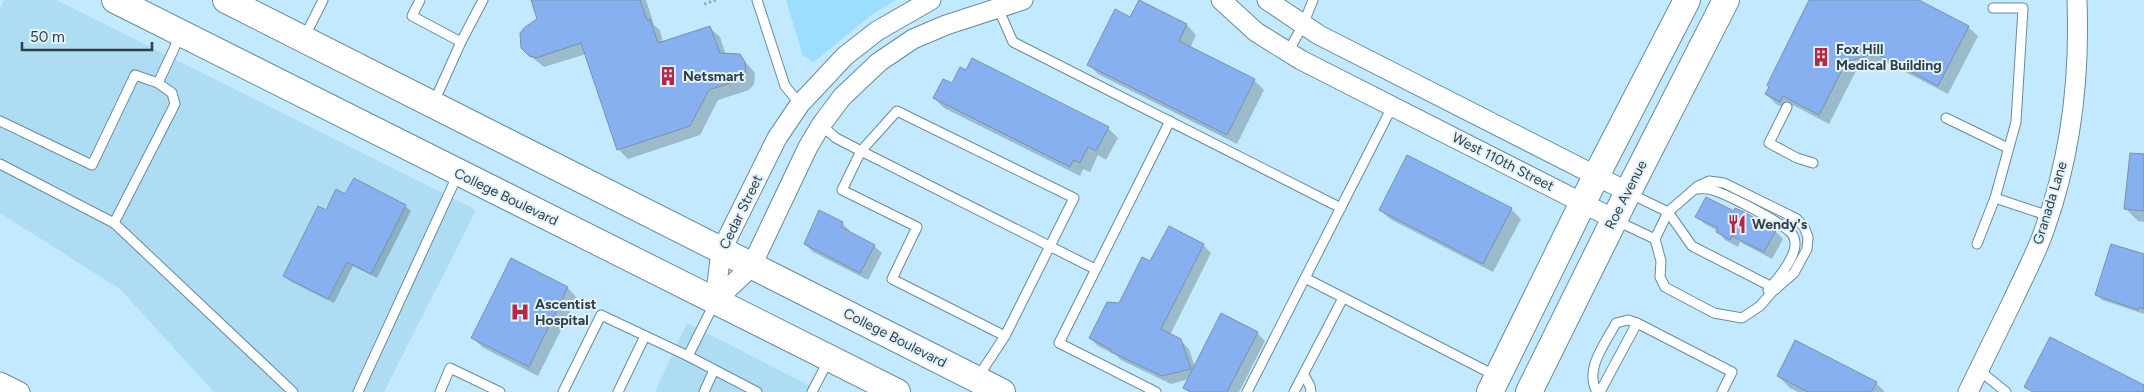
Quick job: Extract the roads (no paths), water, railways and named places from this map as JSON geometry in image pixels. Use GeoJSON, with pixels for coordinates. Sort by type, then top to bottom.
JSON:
{"type":"FeatureCollection","features":[{"type":"Feature","properties":{"kind":"main road","name":"College Boulevard"},"geometry":{"type":"LineString","coordinates":[[115,0],[458,174],[897,392]]}},
{"type":"Feature","properties":{"kind":"main road","name":"College Boulevard"},"geometry":{"type":"LineString","coordinates":[[226,0],[751,267],[1002,392]]}},
{"type":"Feature","properties":{"kind":"main road"},"geometry":{"type":"LineString","coordinates":[[1514,389],[1521,330],[1596,176],[1687,0]]}},
{"type":"Feature","properties":{"kind":"main road","name":"Roe Avenue"},"geometry":{"type":"LineString","coordinates":[[1514,389],[1614,219],[1726,0]]}},
{"type":"Feature","properties":{"kind":"main road"},"geometry":{"type":"LineString","coordinates":[[1514,389],[1520,375],[1518,366],[1525,352],[1521,330]]}},
{"type":"Feature","properties":{"kind":"street","name":"Cedar Street"},"geometry":{"type":"LineString","coordinates":[[715,301],[721,251],[777,138],[800,104],[845,56],[869,37],[911,10],[931,0]]}},
{"type":"Feature","properties":{"kind":"street"},"geometry":{"type":"LineString","coordinates":[[715,301],[751,267],[808,147],[821,125],[842,97],[879,62],[913,39],[946,25],[1023,0]]}},
{"type":"Feature","properties":{"kind":"street","name":"West 110th Street"},"geometry":{"type":"LineString","coordinates":[[1221,0],[1256,32],[1288,52],[1392,107],[1614,219]]}},
{"type":"Feature","properties":{"kind":"street"},"geometry":{"type":"LineString","coordinates":[[1267,0],[1303,25],[1628,192]]}},
{"type":"Feature","properties":{"kind":"street","name":"Granada Lane"},"geometry":{"type":"LineString","coordinates":[[1968,392],[2026,274],[2049,216],[2061,176],[2072,115],[2078,41],[2077,0]]}},
{"type":"Feature","properties":{"kind":"street"},"geometry":{"type":"LineString","coordinates":[[1392,107],[1406,78]]}},
{"type":"Feature","properties":{"kind":"street"},"geometry":{"type":"LineString","coordinates":[[800,104],[821,125]]}},
{"type":"Feature","properties":{"kind":"street"},"geometry":{"type":"LineString","coordinates":[[0,382],[20,392]]}},
{"type":"Feature","properties":{"kind":"lane"},"geometry":{"type":"LineString","coordinates":[[304,39],[323,0]]}},
{"type":"Feature","properties":{"kind":"lane"},"geometry":{"type":"LineString","coordinates":[[420,0],[412,16],[461,42]]}},
{"type":"Feature","properties":{"kind":"lane"},"geometry":{"type":"LineString","coordinates":[[433,105],[461,42],[483,0]]}},
{"type":"Feature","properties":{"kind":"lane"},"geometry":{"type":"LineString","coordinates":[[757,0],[785,86],[800,104]]}},
{"type":"Feature","properties":{"kind":"lane"},"geometry":{"type":"LineString","coordinates":[[1288,52],[1303,25],[1313,0]]}},
{"type":"Feature","properties":{"kind":"lane"},"geometry":{"type":"LineString","coordinates":[[998,7],[1013,42],[1341,208]]}},
{"type":"Feature","properties":{"kind":"lane"},"geometry":{"type":"LineString","coordinates":[[1977,244],[1994,198],[2016,122],[2024,8],[1993,8]]}},
{"type":"Feature","properties":{"kind":"lane"},"geometry":{"type":"LineString","coordinates":[[158,83],[181,33]]}},
{"type":"Feature","properties":{"kind":"lane"},"geometry":{"type":"LineString","coordinates":[[0,121],[92,165],[135,75],[158,83],[172,93],[175,104],[114,223]]}},
{"type":"Feature","properties":{"kind":"lane"},"geometry":{"type":"LineString","coordinates":[[1247,392],[1392,107]]}},
{"type":"Feature","properties":{"kind":"lane"},"geometry":{"type":"LineString","coordinates":[[1787,107],[1769,143],[1797,158],[1813,163]]}},
{"type":"Feature","properties":{"kind":"lane"},"geometry":{"type":"LineString","coordinates":[[976,379],[1005,336],[1074,198],[897,111],[861,151],[842,190],[917,227],[892,279],[1005,336]]}},
{"type":"Feature","properties":{"kind":"lane"},"geometry":{"type":"LineString","coordinates":[[1946,118],[2008,148]]}},
{"type":"Feature","properties":{"kind":"lane"},"geometry":{"type":"LineString","coordinates":[[1156,392],[1059,342],[1170,121]]}},
{"type":"Feature","properties":{"kind":"lane"},"geometry":{"type":"LineString","coordinates":[[821,125],[836,138],[1096,269]]}},
{"type":"Feature","properties":{"kind":"lane"},"geometry":{"type":"LineString","coordinates":[[0,164],[114,223],[293,392]]}},
{"type":"Feature","properties":{"kind":"lane"},"geometry":{"type":"LineString","coordinates":[[358,392],[458,174]]}},
{"type":"Feature","properties":{"kind":"lane"},"geometry":{"type":"LineString","coordinates":[[1709,182],[1724,183],[1797,219],[1804,227],[1808,237],[1807,249],[1794,273],[1774,288],[1751,313],[1742,318],[1714,313],[1665,287],[1660,277],[1661,261],[1656,239],[1668,212],[1695,189],[1709,182]]}},
{"type":"Feature","properties":{"kind":"lane"},"geometry":{"type":"LineString","coordinates":[[1695,189],[1712,190],[1724,195],[1777,223],[1793,235],[1795,250],[1774,288]]}},
{"type":"Feature","properties":{"kind":"lane"},"geometry":{"type":"LineString","coordinates":[[1628,192],[1668,212],[1692,246],[1774,288]]}},
{"type":"Feature","properties":{"kind":"lane"},"geometry":{"type":"LineString","coordinates":[[1994,198],[2049,216]]}},
{"type":"Feature","properties":{"kind":"lane"},"geometry":{"type":"LineString","coordinates":[[1614,219],[1656,239]]}},
{"type":"Feature","properties":{"kind":"lane"},"geometry":{"type":"LineString","coordinates":[[1305,278],[1514,389]]}},
{"type":"Feature","properties":{"kind":"lane"},"geometry":{"type":"LineString","coordinates":[[1294,392],[1343,298]]}},
{"type":"Feature","properties":{"kind":"lane"},"geometry":{"type":"LineString","coordinates":[[688,356],[715,301]]}},
{"type":"Feature","properties":{"kind":"lane"},"geometry":{"type":"LineString","coordinates":[[563,392],[601,315],[688,356],[757,392]]}},
{"type":"Feature","properties":{"kind":"lane"},"geometry":{"type":"LineString","coordinates":[[1598,392],[1591,379],[1594,366],[1616,323],[1628,320],[1732,372],[1722,392]]}},
{"type":"Feature","properties":{"kind":"lane"},"geometry":{"type":"LineString","coordinates":[[1598,392],[1637,323]]}},
{"type":"Feature","properties":{"kind":"lane"},"geometry":{"type":"LineString","coordinates":[[618,392],[645,336]]}},
{"type":"Feature","properties":{"kind":"lane"},"geometry":{"type":"LineString","coordinates":[[812,392],[829,358]]}},
{"type":"Feature","properties":{"kind":"lane"},"geometry":{"type":"LineString","coordinates":[[440,392],[450,368],[500,392]]}},
{"type":"Feature","properties":{"kind":"lane"},"geometry":{"type":"LineString","coordinates":[[704,392],[714,370]]}},
{"type":"Feature","properties":{"kind":"lane"},"geometry":{"type":"LineString","coordinates":[[1979,370],[2006,392]]}},
{"type":"Feature","properties":{"kind":"lane"},"geometry":{"type":"LineString","coordinates":[[1300,392],[1304,375]]}},
{"type":"Feature","properties":{"kind":"lane"},"geometry":{"type":"LineString","coordinates":[[1304,375],[1305,392]]}},
{"type":"Feature","properties":{"kind":"lane"},"geometry":{"type":"LineString","coordinates":[[1304,375],[1311,392]]}},
{"type":"Feature","properties":{"kind":"place","name":"Fox Hill Medical Building"},"geometry":{"type":"Point","coordinates":[1821,57]}},
{"type":"Feature","properties":{"kind":"place","name":"Netsmart"},"geometry":{"type":"Point","coordinates":[668,76]}},
{"type":"Feature","properties":{"kind":"place","name":"Wendy's"},"geometry":{"type":"Point","coordinates":[1737,224]}},
{"type":"Feature","properties":{"kind":"place","name":"Ascentist Hospital"},"geometry":{"type":"Point","coordinates":[520,312]}}]}
